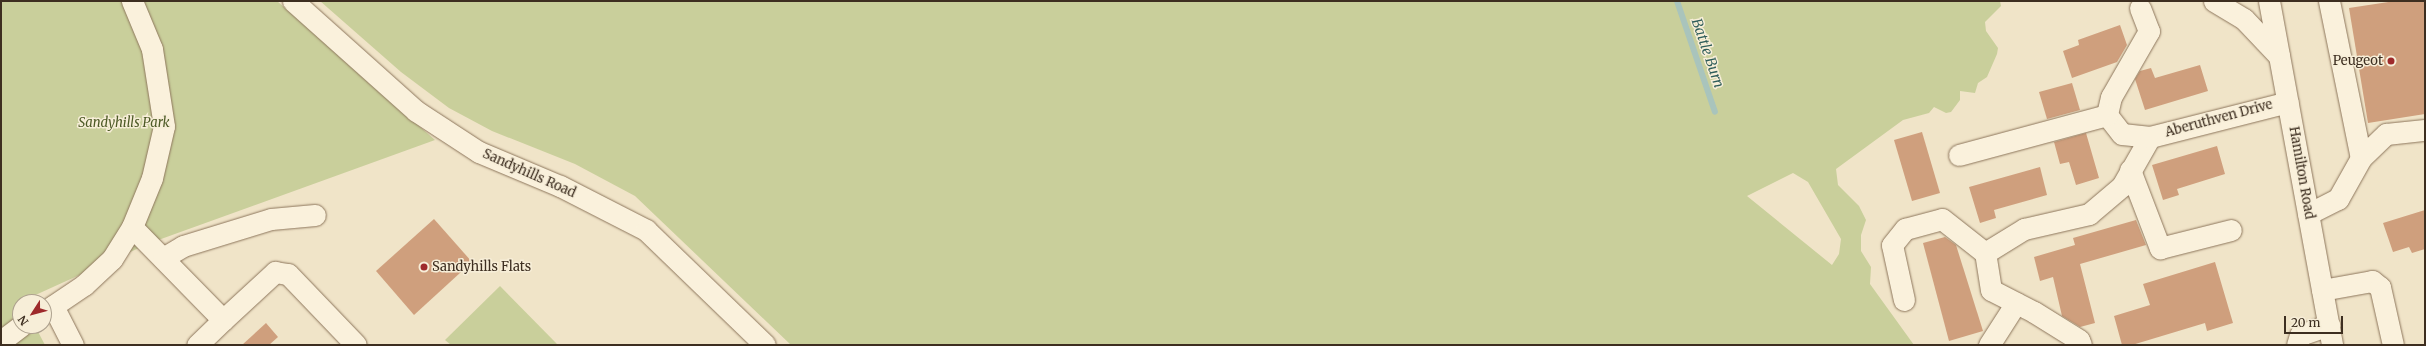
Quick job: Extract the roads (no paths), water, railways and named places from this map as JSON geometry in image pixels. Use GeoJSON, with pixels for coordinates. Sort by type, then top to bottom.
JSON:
{"type":"FeatureCollection","features":[{"type":"Feature","properties":{"kind":"street"},"geometry":{"type":"LineString","coordinates":[[52,306],[84,284],[112,258],[132,227],[146,196],[164,126],[152,49],[132,1]]}},
{"type":"Feature","properties":{"kind":"street","name":"Sandyhills Road"},"geometry":{"type":"LineString","coordinates":[[293,1],[416,111],[479,152],[560,186],[646,230],[765,345]]}},
{"type":"Feature","properties":{"kind":"street","name":"Hamilton Road"},"geometry":{"type":"LineString","coordinates":[[2269,1],[2331,335]]}},
{"type":"Feature","properties":{"kind":"street"},"geometry":{"type":"LineString","coordinates":[[2329,1],[2361,158]]}},
{"type":"Feature","properties":{"kind":"street"},"geometry":{"type":"LineString","coordinates":[[2222,3],[2253,27],[2279,56]]}},
{"type":"Feature","properties":{"kind":"street"},"geometry":{"type":"LineString","coordinates":[[1959,155],[2107,115],[2111,97],[2149,31],[2140,8]]}},
{"type":"Feature","properties":{"kind":"street","name":"Aberuthven Drive"},"geometry":{"type":"LineString","coordinates":[[2107,115],[2122,134],[2150,138],[2288,102]]}},
{"type":"Feature","properties":{"kind":"street"},"geometry":{"type":"LineString","coordinates":[[2308,214],[2338,199],[2361,158],[2386,134],[2425,130]]}},
{"type":"Feature","properties":{"kind":"street","name":"Aberuthven Drive"},"geometry":{"type":"LineString","coordinates":[[1985,254],[2024,229],[2090,214],[2122,186],[2150,138]]}},
{"type":"Feature","properties":{"kind":"street"},"geometry":{"type":"LineString","coordinates":[[2130,170],[2160,248],[2231,230]]}},
{"type":"Feature","properties":{"kind":"street"},"geometry":{"type":"LineString","coordinates":[[163,258],[183,246],[271,219],[315,216]]}},
{"type":"Feature","properties":{"kind":"street"},"geometry":{"type":"LineString","coordinates":[[1904,300],[1892,245],[1905,229],[1942,219],[1985,254],[1991,290],[2079,340],[2081,345]]}},
{"type":"Feature","properties":{"kind":"street"},"geometry":{"type":"LineString","coordinates":[[132,227],[223,320]]}},
{"type":"Feature","properties":{"kind":"street"},"geometry":{"type":"LineString","coordinates":[[196,345],[275,272],[288,274],[356,345]]}},
{"type":"Feature","properties":{"kind":"street"},"geometry":{"type":"LineString","coordinates":[[2322,290],[2372,281],[2380,288],[2393,345]]}},
{"type":"Feature","properties":{"kind":"street"},"geometry":{"type":"LineString","coordinates":[[1989,345],[2016,303]]}},
{"type":"Feature","properties":{"kind":"street"},"geometry":{"type":"LineString","coordinates":[[52,315],[73,345]]}},
{"type":"Feature","properties":{"kind":"street"},"geometry":{"type":"LineString","coordinates":[[1,341],[12,333]]}},
{"type":"Feature","properties":{"kind":"street"},"geometry":{"type":"LineString","coordinates":[[2297,345],[2300,335],[2331,335]]}},
{"type":"Feature","properties":{"kind":"waterway","name":"Battle Burn"},"geometry":{"type":"LineString","coordinates":[[1677,1],[1715,112]]}},
{"type":"Feature","properties":{"kind":"place","name":"Peugeot"},"geometry":{"type":"Point","coordinates":[2391,61]}},
{"type":"Feature","properties":{"kind":"place","name":"Sandyhills Flats"},"geometry":{"type":"Point","coordinates":[424,267]}},
{"type":"Feature","properties":{"kind":"park label","name":"Sandyhills Park"},"geometry":{"type":"Point","coordinates":[124,123]}}]}
